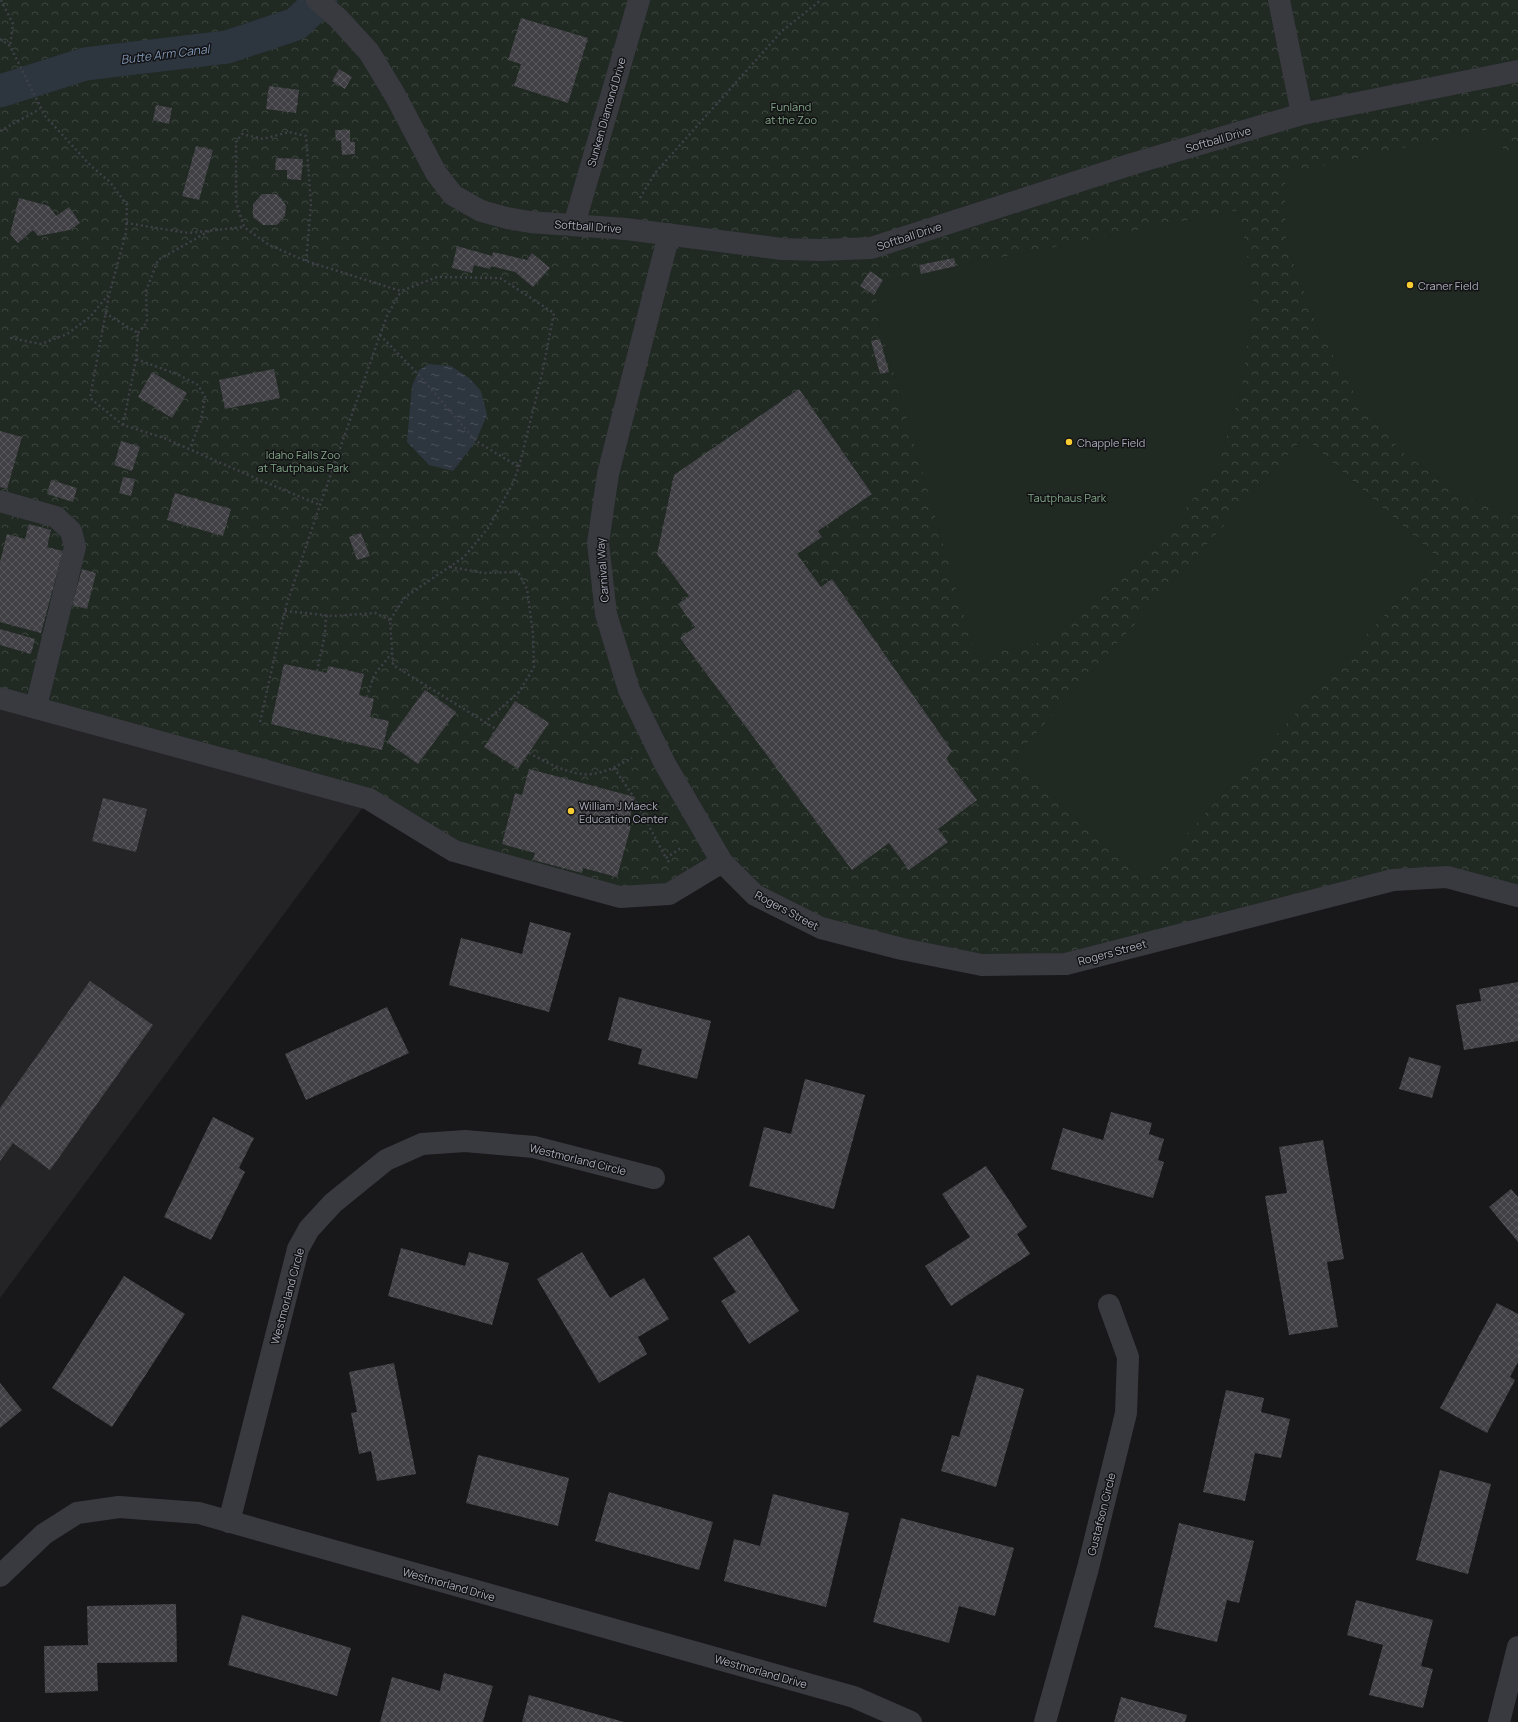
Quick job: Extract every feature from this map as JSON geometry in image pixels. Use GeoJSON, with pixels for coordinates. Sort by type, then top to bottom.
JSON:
{"type":"FeatureCollection","features":[{"type":"Feature","properties":{"kind":"street","name":"Softball Drive"},"geometry":{"type":"LineString","coordinates":[[317,0],[338,18],[369,52],[395,96],[436,173],[453,195],[481,211],[530,222],[626,229],[782,249],[821,250],[871,248],[1132,164],[1302,114],[1518,71]]}},
{"type":"Feature","properties":{"kind":"street","name":"Sunken Diamond Drive"},"geometry":{"type":"LineString","coordinates":[[574,225],[640,0]]}},
{"type":"Feature","properties":{"kind":"street"},"geometry":{"type":"LineString","coordinates":[[1279,0],[1302,114]]}},
{"type":"Feature","properties":{"kind":"street","name":"Carnival Way"},"geometry":{"type":"LineString","coordinates":[[669,234],[608,474],[598,543],[606,614],[629,690],[665,764],[722,862]]}},
{"type":"Feature","properties":{"kind":"street"},"geometry":{"type":"LineString","coordinates":[[0,501],[56,517],[71,531],[75,547],[36,707]]}},
{"type":"Feature","properties":{"kind":"street"},"geometry":{"type":"LineString","coordinates":[[0,698],[369,799],[454,851],[620,896],[669,894],[722,862]]}},
{"type":"Feature","properties":{"kind":"street","name":"Rogers Street"},"geometry":{"type":"LineString","coordinates":[[722,862],[755,895],[821,928],[902,949],[982,965],[1066,964],[1393,880],[1447,877],[1518,896]]}},
{"type":"Feature","properties":{"kind":"street","name":"Westmorland Circle"},"geometry":{"type":"LineString","coordinates":[[229,1522],[298,1249],[309,1229],[333,1203],[351,1188],[386,1160],[422,1144],[465,1141],[534,1147],[654,1178]]}},
{"type":"Feature","properties":{"kind":"street","name":"Gustafson Circle"},"geometry":{"type":"LineString","coordinates":[[1045,1722],[1088,1568],[1126,1413],[1128,1357],[1109,1305]]}},
{"type":"Feature","properties":{"kind":"street","name":"Westmorland Drive"},"geometry":{"type":"LineString","coordinates":[[0,1576],[44,1534],[77,1514],[118,1507],[199,1513],[854,1697],[911,1722]]}},
{"type":"Feature","properties":{"kind":"street"},"geometry":{"type":"LineString","coordinates":[[1499,1722],[1518,1647]]}},
{"type":"Feature","properties":{"kind":"path"},"geometry":{"type":"LineString","coordinates":[[0,0],[13,24],[10,46]]}},
{"type":"Feature","properties":{"kind":"path"},"geometry":{"type":"LineString","coordinates":[[640,198],[655,173],[782,31],[821,0]]}},
{"type":"Feature","properties":{"kind":"path"},"geometry":{"type":"LineString","coordinates":[[0,39],[10,46],[40,109],[45,116],[91,166],[110,182],[127,205],[126,233],[105,313],[90,398],[124,425],[190,448],[255,478],[320,505]]}},
{"type":"Feature","properties":{"kind":"path"},"geometry":{"type":"LineString","coordinates":[[0,131],[40,109]]}},
{"type":"Feature","properties":{"kind":"path"},"geometry":{"type":"LineString","coordinates":[[306,261],[311,204],[306,136],[289,132],[263,138],[242,134],[236,142],[236,202],[244,227],[270,245],[306,261],[401,291],[437,277],[500,278],[554,313],[542,374],[519,467],[512,486],[489,528],[464,557],[405,597],[390,620],[393,665],[496,729]]}},
{"type":"Feature","properties":{"kind":"path"},"geometry":{"type":"LineString","coordinates":[[126,223],[188,233],[244,227]]}},
{"type":"Feature","properties":{"kind":"path"},"geometry":{"type":"LineString","coordinates":[[124,425],[136,359],[138,333],[147,322],[146,291],[158,260],[212,230]]}},
{"type":"Feature","properties":{"kind":"path"},"geometry":{"type":"LineString","coordinates":[[260,722],[285,611],[320,505],[380,335],[387,316],[401,291]]}},
{"type":"Feature","properties":{"kind":"path"},"geometry":{"type":"LineString","coordinates":[[10,338],[41,344],[67,334],[90,317],[109,295]]}},
{"type":"Feature","properties":{"kind":"path"},"geometry":{"type":"LineString","coordinates":[[105,313],[138,333]]}},
{"type":"Feature","properties":{"kind":"path"},"geometry":{"type":"LineString","coordinates":[[380,335],[418,374],[476,441],[519,467]]}},
{"type":"Feature","properties":{"kind":"path"},"geometry":{"type":"LineString","coordinates":[[136,359],[179,375],[198,385],[205,397],[201,420],[190,448]]}},
{"type":"Feature","properties":{"kind":"path"},"geometry":{"type":"LineString","coordinates":[[450,567],[484,573],[518,572],[527,589],[534,667],[519,692],[485,722]]}},
{"type":"Feature","properties":{"kind":"path"},"geometry":{"type":"LineString","coordinates":[[285,611],[326,615],[375,613],[390,620]]}},
{"type":"Feature","properties":{"kind":"path"},"geometry":{"type":"LineString","coordinates":[[318,672],[325,634],[326,615]]}},
{"type":"Feature","properties":{"kind":"path"},"geometry":{"type":"LineString","coordinates":[[367,697],[374,675],[392,653]]}},
{"type":"Feature","properties":{"kind":"path"},"geometry":{"type":"LineString","coordinates":[[529,752],[552,765],[572,772],[591,774],[614,768],[656,746]]}},
{"type":"Feature","properties":{"kind":"path"},"geometry":{"type":"LineString","coordinates":[[614,768],[633,796],[666,858]]}},
{"type":"Feature","properties":{"kind":"shaded area"},"geometry":{"type":"Polygon","coordinates":[[[0,698],[369,799],[0,1298],[0,698]]]}},
{"type":"Feature","properties":{"kind":"green space","name":"Tautphaus Park"},"geometry":{"type":"Polygon","coordinates":[[[0,0],[1518,0],[1518,896],[1447,877],[1066,964],[982,965],[821,928],[723,862],[669,894],[620,897],[454,851],[369,799],[0,698],[0,0]]]}},
{"type":"Feature","properties":{"kind":"green space","name":"Craner Field"},"geometry":{"type":"Polygon","coordinates":[[[1502,126],[1503,152],[1518,152],[1518,515],[1468,499],[1402,452],[1351,388],[1318,328],[1286,243],[1285,174],[1502,126]]]}},
{"type":"Feature","properties":{"kind":"green space","name":"Chapple Field"},"geometry":{"type":"Polygon","coordinates":[[[1239,210],[1254,294],[1242,386],[1218,466],[1171,528],[1115,583],[1049,640],[976,657],[874,305],[888,280],[1239,210]]]}},
{"type":"Feature","properties":{"kind":"green space"},"geometry":{"type":"Polygon","coordinates":[[[1304,437],[1437,557],[1145,880],[1012,760],[1304,437]]]}},
{"type":"Feature","properties":{"kind":"water"},"geometry":{"type":"Polygon","coordinates":[[[429,364],[451,366],[469,378],[481,391],[487,415],[476,441],[453,471],[429,465],[407,442],[412,386],[419,370],[429,364]]]}},
{"type":"Feature","properties":{"kind":"building"},"geometry":{"type":"Polygon","coordinates":[[[521,18],[588,38],[568,103],[514,86],[521,64],[508,60],[521,18]]]}},
{"type":"Feature","properties":{"kind":"building"},"geometry":{"type":"Polygon","coordinates":[[[339,69],[352,77],[345,89],[332,81],[339,69]]]}},
{"type":"Feature","properties":{"kind":"building"},"geometry":{"type":"Polygon","coordinates":[[[269,86],[299,90],[296,113],[266,109],[269,86]]]}},
{"type":"Feature","properties":{"kind":"building"},"geometry":{"type":"Polygon","coordinates":[[[156,105],[172,108],[169,124],[153,120],[156,105]]]}},
{"type":"Feature","properties":{"kind":"building"},"geometry":{"type":"Polygon","coordinates":[[[335,130],[350,130],[350,142],[355,142],[355,154],[342,155],[341,140],[336,141],[335,130]]]}},
{"type":"Feature","properties":{"kind":"building"},"geometry":{"type":"Polygon","coordinates":[[[196,146],[213,150],[199,200],[182,196],[196,146]]]}},
{"type":"Feature","properties":{"kind":"building"},"geometry":{"type":"Polygon","coordinates":[[[276,158],[303,159],[301,180],[287,179],[287,170],[275,170],[276,158]]]}},
{"type":"Feature","properties":{"kind":"building"},"geometry":{"type":"Polygon","coordinates":[[[262,194],[276,194],[281,198],[286,206],[285,216],[277,225],[263,225],[253,217],[253,204],[262,194]]]}},
{"type":"Feature","properties":{"kind":"building"},"geometry":{"type":"Polygon","coordinates":[[[19,198],[49,206],[56,216],[69,207],[80,223],[70,230],[38,236],[33,230],[18,243],[10,234],[19,198]]]}},
{"type":"Feature","properties":{"kind":"building"},"geometry":{"type":"Polygon","coordinates":[[[457,246],[492,256],[493,252],[527,260],[532,253],[550,268],[533,287],[515,272],[491,266],[490,269],[474,265],[472,273],[452,268],[457,246]]]}},
{"type":"Feature","properties":{"kind":"building"},"geometry":{"type":"Polygon","coordinates":[[[954,258],[956,266],[921,274],[919,265],[954,258]]]}},
{"type":"Feature","properties":{"kind":"building"},"geometry":{"type":"Polygon","coordinates":[[[870,271],[883,280],[874,295],[860,286],[870,271]]]}},
{"type":"Feature","properties":{"kind":"building"},"geometry":{"type":"Polygon","coordinates":[[[880,339],[889,372],[880,374],[871,341],[880,339]]]}},
{"type":"Feature","properties":{"kind":"building"},"geometry":{"type":"Polygon","coordinates":[[[274,369],[280,398],[225,409],[219,380],[274,369]]]}},
{"type":"Feature","properties":{"kind":"building"},"geometry":{"type":"Polygon","coordinates":[[[152,372],[187,393],[172,418],[138,397],[152,372]]]}},
{"type":"Feature","properties":{"kind":"building"},"geometry":{"type":"Polygon","coordinates":[[[799,389],[872,494],[818,531],[822,537],[797,554],[821,587],[832,579],[952,751],[946,759],[977,800],[938,829],[948,842],[909,870],[889,843],[852,870],[680,638],[695,627],[678,604],[689,596],[657,554],[674,475],[799,389]]]}},
{"type":"Feature","properties":{"kind":"building"},"geometry":{"type":"Polygon","coordinates":[[[0,431],[22,437],[7,489],[0,487],[0,431]]]}},
{"type":"Feature","properties":{"kind":"building"},"geometry":{"type":"Polygon","coordinates":[[[121,441],[140,447],[132,471],[114,465],[121,441]]]}},
{"type":"Feature","properties":{"kind":"building"},"geometry":{"type":"Polygon","coordinates":[[[123,477],[135,479],[131,496],[119,493],[123,477]]]}},
{"type":"Feature","properties":{"kind":"building"},"geometry":{"type":"Polygon","coordinates":[[[51,480],[77,488],[73,502],[47,494],[51,480]]]}},
{"type":"Feature","properties":{"kind":"building"},"geometry":{"type":"Polygon","coordinates":[[[175,493],[231,509],[223,536],[167,520],[175,493]]]}},
{"type":"Feature","properties":{"kind":"building"},"geometry":{"type":"Polygon","coordinates":[[[29,524],[51,530],[47,547],[63,551],[41,633],[0,622],[0,562],[7,534],[25,539],[29,524]]]}},
{"type":"Feature","properties":{"kind":"building"},"geometry":{"type":"Polygon","coordinates":[[[361,533],[370,556],[357,560],[349,537],[361,533]]]}},
{"type":"Feature","properties":{"kind":"building"},"geometry":{"type":"Polygon","coordinates":[[[82,569],[96,573],[87,609],[72,605],[82,569]]]}},
{"type":"Feature","properties":{"kind":"building"},"geometry":{"type":"Polygon","coordinates":[[[0,629],[35,639],[31,654],[0,645],[0,629]]]}},
{"type":"Feature","properties":{"kind":"building"},"geometry":{"type":"Polygon","coordinates":[[[284,664],[327,673],[328,666],[364,674],[359,695],[374,699],[370,717],[389,721],[382,750],[271,724],[284,664]]]}},
{"type":"Feature","properties":{"kind":"building"},"geometry":{"type":"Polygon","coordinates":[[[425,690],[456,712],[418,764],[387,742],[425,690]]]}},
{"type":"Feature","properties":{"kind":"building"},"geometry":{"type":"Polygon","coordinates":[[[515,701],[549,723],[518,769],[484,747],[515,701]]]}},
{"type":"Feature","properties":{"kind":"building","name":"William J Maeck Education Center"},"geometry":{"type":"Polygon","coordinates":[[[529,769],[635,797],[628,826],[631,826],[617,877],[583,868],[582,873],[533,860],[535,853],[502,844],[515,793],[522,795],[529,769]]]}},
{"type":"Feature","properties":{"kind":"building"},"geometry":{"type":"Polygon","coordinates":[[[103,798],[147,809],[136,852],[92,841],[103,798]]]}},
{"type":"Feature","properties":{"kind":"building"},"geometry":{"type":"Polygon","coordinates":[[[530,922],[571,933],[549,1012],[449,985],[461,938],[522,954],[530,922]]]}},
{"type":"Feature","properties":{"kind":"building"},"geometry":{"type":"Polygon","coordinates":[[[90,981],[153,1025],[50,1170],[13,1143],[0,1161],[0,1108],[90,981]]]}},
{"type":"Feature","properties":{"kind":"building"},"geometry":{"type":"Polygon","coordinates":[[[1518,982],[1518,1041],[1464,1050],[1456,1005],[1481,1001],[1479,989],[1518,982]]]}},
{"type":"Feature","properties":{"kind":"building"},"geometry":{"type":"Polygon","coordinates":[[[619,997],[711,1021],[697,1079],[638,1064],[642,1049],[608,1040],[619,997]]]}},
{"type":"Feature","properties":{"kind":"building"},"geometry":{"type":"Polygon","coordinates":[[[387,1007],[409,1053],[306,1100],[285,1054],[387,1007]]]}},
{"type":"Feature","properties":{"kind":"building"},"geometry":{"type":"Polygon","coordinates":[[[1409,1057],[1441,1066],[1432,1098],[1399,1089],[1409,1057]]]}},
{"type":"Feature","properties":{"kind":"building"},"geometry":{"type":"Polygon","coordinates":[[[805,1079],[865,1095],[834,1209],[749,1186],[764,1127],[791,1134],[805,1079]]]}},
{"type":"Feature","properties":{"kind":"building"},"geometry":{"type":"Polygon","coordinates":[[[1111,1112],[1152,1123],[1149,1134],[1164,1139],[1158,1160],[1164,1162],[1153,1198],[1051,1169],[1063,1128],[1103,1140],[1111,1112]]]}},
{"type":"Feature","properties":{"kind":"building"},"geometry":{"type":"Polygon","coordinates":[[[213,1117],[254,1138],[239,1168],[245,1172],[211,1240],[164,1217],[213,1117]]]}},
{"type":"Feature","properties":{"kind":"building"},"geometry":{"type":"Polygon","coordinates":[[[1323,1140],[1344,1259],[1327,1262],[1338,1327],[1289,1335],[1265,1196],[1287,1193],[1279,1147],[1323,1140]]]}},
{"type":"Feature","properties":{"kind":"building"},"geometry":{"type":"Polygon","coordinates":[[[986,1166],[1027,1227],[1017,1234],[1030,1254],[951,1306],[925,1266],[970,1237],[942,1194],[986,1166]]]}},
{"type":"Feature","properties":{"kind":"building"},"geometry":{"type":"Polygon","coordinates":[[[1511,1189],[1518,1197],[1518,1242],[1489,1207],[1511,1189]]]}},
{"type":"Feature","properties":{"kind":"building"},"geometry":{"type":"Polygon","coordinates":[[[749,1235],[799,1311],[749,1344],[721,1301],[736,1292],[713,1258],[749,1235]]]}},
{"type":"Feature","properties":{"kind":"building"},"geometry":{"type":"Polygon","coordinates":[[[401,1248],[465,1266],[469,1252],[509,1263],[492,1325],[388,1296],[401,1248]]]}},
{"type":"Feature","properties":{"kind":"building"},"geometry":{"type":"Polygon","coordinates":[[[582,1252],[610,1298],[644,1278],[669,1319],[638,1337],[647,1354],[599,1383],[537,1279],[582,1252]]]}},
{"type":"Feature","properties":{"kind":"building"},"geometry":{"type":"Polygon","coordinates":[[[124,1276],[185,1314],[112,1427],[52,1388],[124,1276]]]}},
{"type":"Feature","properties":{"kind":"building"},"geometry":{"type":"Polygon","coordinates":[[[1497,1303],[1518,1314],[1518,1362],[1510,1377],[1515,1380],[1487,1433],[1440,1408],[1497,1303]]]}},
{"type":"Feature","properties":{"kind":"building"},"geometry":{"type":"Polygon","coordinates":[[[394,1363],[416,1474],[377,1481],[371,1451],[359,1454],[351,1413],[357,1412],[349,1372],[394,1363]]]}},
{"type":"Feature","properties":{"kind":"building"},"geometry":{"type":"Polygon","coordinates":[[[977,1375],[1024,1389],[996,1487],[941,1471],[952,1435],[959,1437],[977,1375]]]}},
{"type":"Feature","properties":{"kind":"building"},"geometry":{"type":"Polygon","coordinates":[[[0,1383],[22,1410],[0,1428],[0,1383]]]}},
{"type":"Feature","properties":{"kind":"building"},"geometry":{"type":"Polygon","coordinates":[[[1226,1390],[1264,1398],[1261,1412],[1290,1419],[1281,1458],[1255,1453],[1245,1501],[1203,1492],[1226,1390]]]}},
{"type":"Feature","properties":{"kind":"building"},"geometry":{"type":"Polygon","coordinates":[[[478,1455],[569,1478],[558,1526],[466,1503],[478,1455]]]}},
{"type":"Feature","properties":{"kind":"building"},"geometry":{"type":"Polygon","coordinates":[[[1440,1470],[1491,1484],[1468,1574],[1416,1560],[1440,1470]]]}},
{"type":"Feature","properties":{"kind":"building"},"geometry":{"type":"Polygon","coordinates":[[[609,1492],[713,1522],[699,1570],[595,1541],[609,1492]]]}},
{"type":"Feature","properties":{"kind":"building"},"geometry":{"type":"Polygon","coordinates":[[[773,1494],[849,1513],[826,1607],[724,1581],[734,1539],[760,1546],[773,1494]]]}},
{"type":"Feature","properties":{"kind":"building"},"geometry":{"type":"Polygon","coordinates":[[[901,1518],[1014,1548],[995,1616],[959,1606],[949,1643],[873,1622],[901,1518]]]}},
{"type":"Feature","properties":{"kind":"building"},"geometry":{"type":"Polygon","coordinates":[[[1179,1523],[1254,1541],[1239,1603],[1227,1600],[1217,1642],[1154,1627],[1179,1523]]]}},
{"type":"Feature","properties":{"kind":"building"},"geometry":{"type":"Polygon","coordinates":[[[1356,1600],[1433,1620],[1421,1666],[1433,1669],[1423,1708],[1369,1695],[1383,1645],[1347,1635],[1356,1600]]]}},
{"type":"Feature","properties":{"kind":"building"},"geometry":{"type":"Polygon","coordinates":[[[176,1604],[177,1662],[97,1663],[98,1691],[45,1693],[44,1646],[88,1645],[87,1606],[176,1604]]]}},
{"type":"Feature","properties":{"kind":"building"},"geometry":{"type":"Polygon","coordinates":[[[242,1615],[351,1648],[337,1696],[228,1665],[242,1615]]]}},
{"type":"Feature","properties":{"kind":"building"},"geometry":{"type":"Polygon","coordinates":[[[444,1673],[493,1686],[483,1722],[380,1722],[392,1677],[440,1691],[444,1673]]]}},
{"type":"Feature","properties":{"kind":"building"},"geometry":{"type":"Polygon","coordinates":[[[529,1695],[624,1722],[522,1722],[529,1695]]]}},
{"type":"Feature","properties":{"kind":"building"},"geometry":{"type":"Polygon","coordinates":[[[1121,1697],[1187,1715],[1185,1722],[1114,1722],[1121,1697]]]}},
{"type":"Feature","properties":{"kind":"waterway","name":"Butte Arm Canal"},"geometry":{"type":"LineString","coordinates":[[0,91],[85,64],[227,47],[296,24],[321,0]]}},
{"type":"Feature","properties":{"kind":"place","name":"Craner Field"},"geometry":{"type":"Point","coordinates":[1410,285]}},
{"type":"Feature","properties":{"kind":"place","name":"Chapple Field"},"geometry":{"type":"Point","coordinates":[1069,442]}},
{"type":"Feature","properties":{"kind":"place","name":"William J Maeck Education Center"},"geometry":{"type":"Point","coordinates":[571,811]}},
{"type":"Feature","properties":{"kind":"park label","name":"Funland at the Zoo"},"geometry":{"type":"Point","coordinates":[791,112]}},
{"type":"Feature","properties":{"kind":"park label","name":"Idaho Falls Zoo at Tautphaus Park"},"geometry":{"type":"Point","coordinates":[303,460]}}]}
